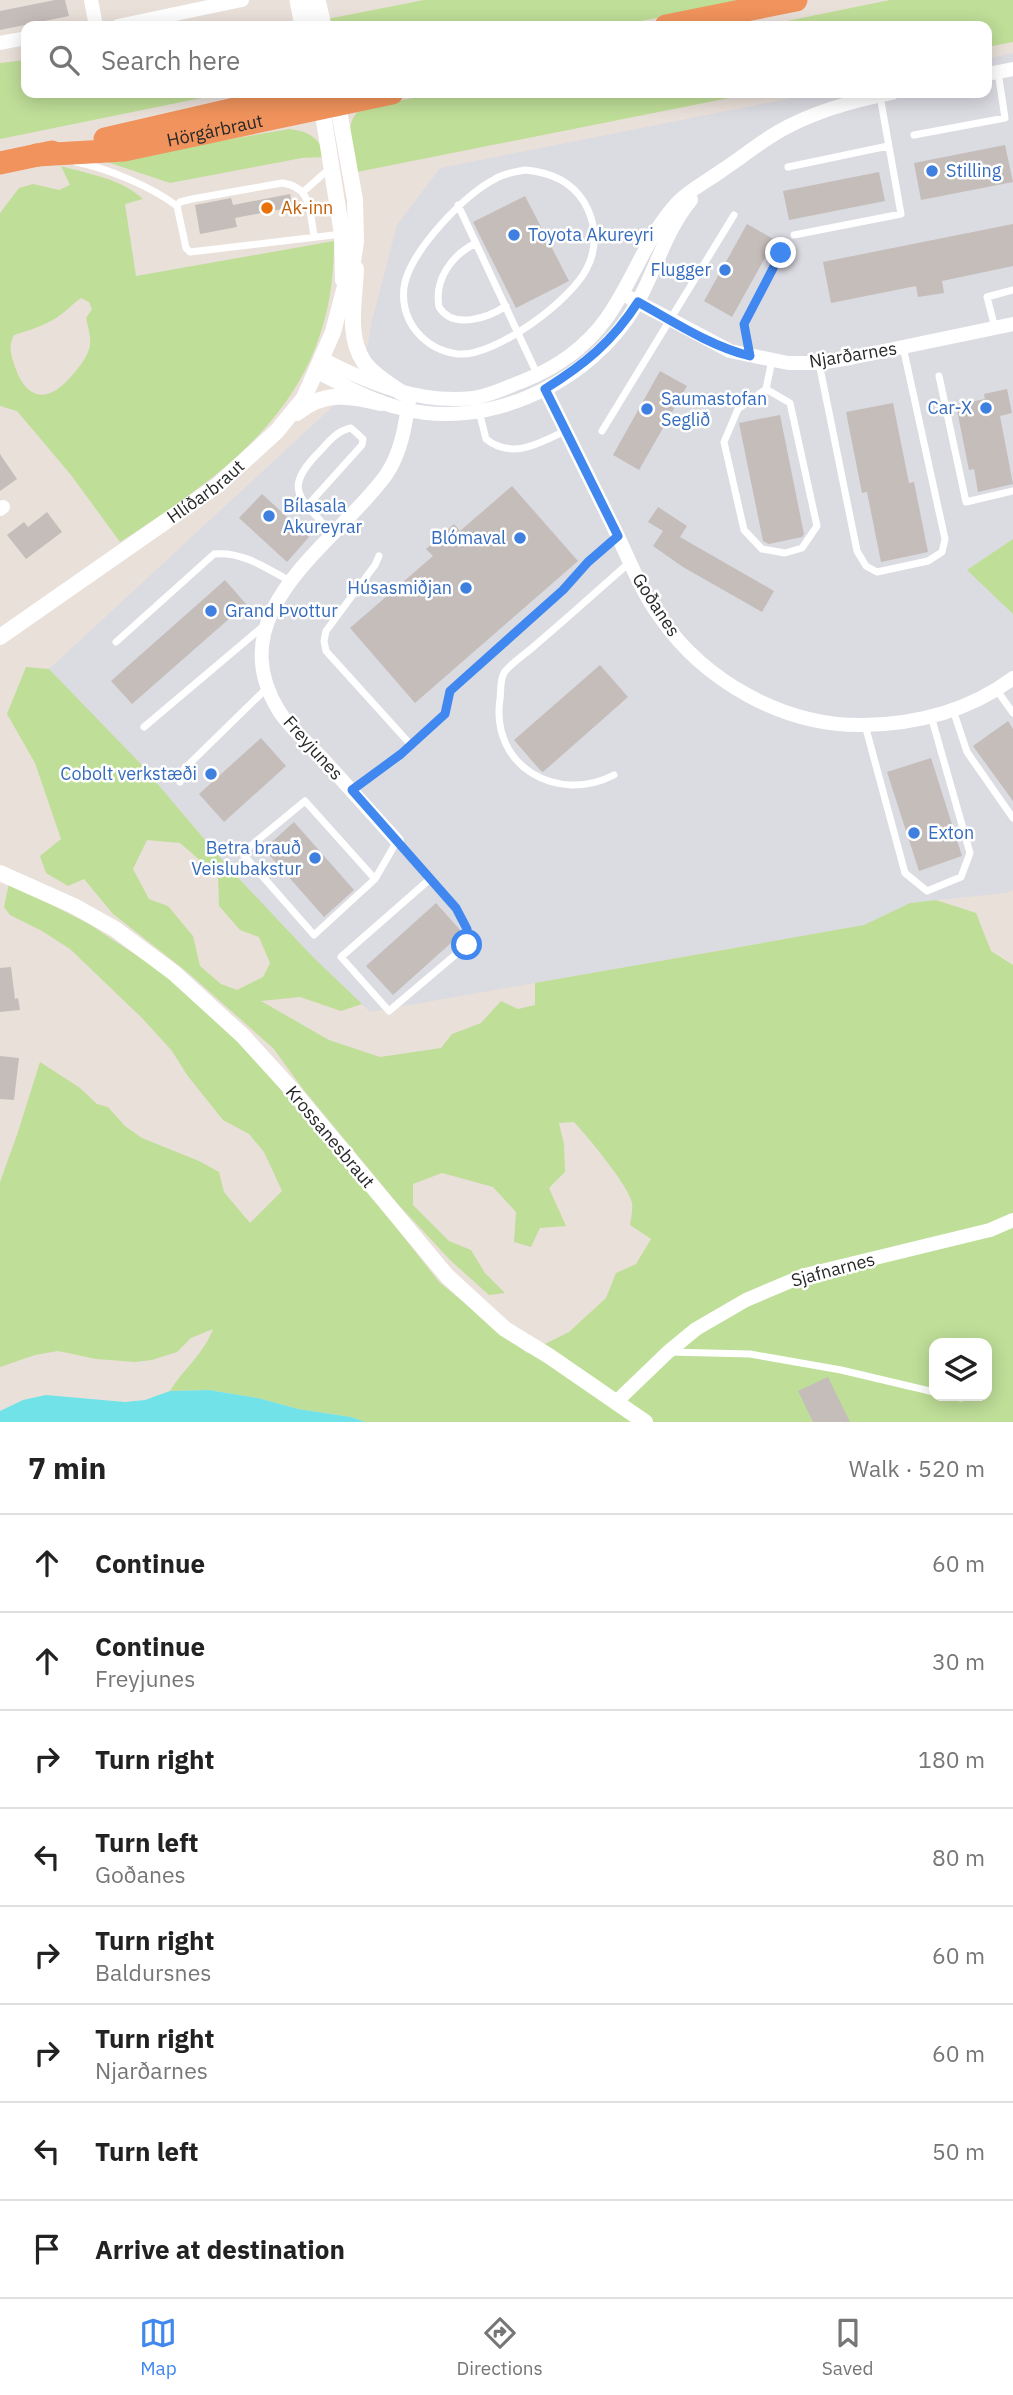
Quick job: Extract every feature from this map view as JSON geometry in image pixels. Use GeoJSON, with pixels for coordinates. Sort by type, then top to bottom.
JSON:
{"type":"FeatureCollection","features":[{"type":"Feature","properties":{"kind":"highway"},"geometry":{"type":"LineString","coordinates":[[691,21],[796,0]]}},
{"type":"Feature","properties":{"kind":"highway","name":"Hörgárbraut"},"geometry":{"type":"LineString","coordinates":[[0,164],[270,98]]}},
{"type":"Feature","properties":{"kind":"highway","name":"Hörgárbraut"},"geometry":{"type":"LineString","coordinates":[[37,155],[124,150],[326,98]]}},
{"type":"Feature","properties":{"kind":"main road"},"geometry":{"type":"LineString","coordinates":[[299,0],[303,21]]}},
{"type":"Feature","properties":{"kind":"main road"},"geometry":{"type":"LineString","coordinates":[[316,0],[321,21]]}},
{"type":"Feature","properties":{"kind":"street"},"geometry":{"type":"LineString","coordinates":[[91,0],[95,21]]}},
{"type":"Feature","properties":{"kind":"street"},"geometry":{"type":"LineString","coordinates":[[142,21],[242,0]]}},
{"type":"Feature","properties":{"kind":"street"},"geometry":{"type":"LineString","coordinates":[[0,43],[21,39]]}},
{"type":"Feature","properties":{"kind":"street","name":"Hlíðarbraut"},"geometry":{"type":"LineString","coordinates":[[0,637],[218,485],[277,431],[304,398],[333,332],[352,268],[351,236],[332,165],[326,98]]}},
{"type":"Feature","properties":{"kind":"street","name":"Hlíðarbraut"},"geometry":{"type":"LineString","coordinates":[[326,98],[351,173],[357,214],[351,236]]}},
{"type":"Feature","properties":{"kind":"street"},"geometry":{"type":"LineString","coordinates":[[277,431],[305,407],[333,396],[354,396],[408,410],[455,415],[477,405],[521,399],[588,341],[605,321],[623,294],[658,227],[695,187],[786,127],[814,115],[872,98]]}},
{"type":"Feature","properties":{"kind":"street"},"geometry":{"type":"LineString","coordinates":[[541,382],[581,366],[605,345],[625,322],[638,302],[665,241],[689,202],[720,172]]}},
{"type":"Feature","properties":{"kind":"street"},"geometry":{"type":"LineString","coordinates":[[351,236],[354,337],[363,361],[373,372],[406,394]]}},
{"type":"Feature","properties":{"kind":"street","name":"Njarðarnes"},"geometry":{"type":"LineString","coordinates":[[623,294],[730,351],[772,360],[819,363],[1013,324]]}},
{"type":"Feature","properties":{"kind":"street"},"geometry":{"type":"LineString","coordinates":[[319,365],[406,394],[477,405]]}},
{"type":"Feature","properties":{"kind":"street"},"geometry":{"type":"LineString","coordinates":[[319,365],[381,403]]}},
{"type":"Feature","properties":{"kind":"street","name":"Goðanes"},"geometry":{"type":"LineString","coordinates":[[541,382],[648,598],[674,636],[707,668],[726,682],[789,713],[834,723],[864,725],[904,722],[953,710],[1013,678]]}},
{"type":"Feature","properties":{"kind":"street","name":"Freyjunes"},"geometry":{"type":"LineString","coordinates":[[397,841],[285,718],[268,687],[264,672],[263,642],[275,603],[290,581],[388,473],[399,450],[408,410],[406,394]]}},
{"type":"Feature","properties":{"kind":"street","name":"Krossanesbraut"},"geometry":{"type":"LineString","coordinates":[[0,873],[74,906],[115,929],[174,973],[243,1036],[293,1091],[447,1276],[505,1329],[645,1422]]}},
{"type":"Feature","properties":{"kind":"street","name":"Sjafnarnes"},"geometry":{"type":"LineString","coordinates":[[616,1402],[695,1329],[746,1300],[805,1275],[978,1233],[1013,1220]]}},
{"type":"Feature","properties":{"kind":"lane"},"geometry":{"type":"LineString","coordinates":[[914,135],[1006,118],[999,72]]}},
{"type":"Feature","properties":{"kind":"lane"},"geometry":{"type":"LineString","coordinates":[[794,235],[901,214],[888,146],[886,98]]}},
{"type":"Feature","properties":{"kind":"lane"},"geometry":{"type":"LineString","coordinates":[[788,167],[888,146]]}},
{"type":"Feature","properties":{"kind":"lane"},"geometry":{"type":"LineString","coordinates":[[37,155],[97,168],[161,194],[177,206],[186,248],[190,252],[314,235],[351,236]]}},
{"type":"Feature","properties":{"kind":"lane"},"geometry":{"type":"LineString","coordinates":[[303,192],[324,176],[332,165]]}},
{"type":"Feature","properties":{"kind":"lane"},"geometry":{"type":"LineString","coordinates":[[525,170],[547,174],[567,183],[588,209],[594,243],[593,255],[583,276],[552,307],[518,332],[478,352],[446,352],[427,342],[412,326],[407,316],[404,294],[409,272],[441,224],[458,205],[494,179],[525,170]]}},
{"type":"Feature","properties":{"kind":"lane"},"geometry":{"type":"LineString","coordinates":[[177,206],[185,200],[282,183],[298,187],[307,197],[314,235]]}},
{"type":"Feature","properties":{"kind":"lane"},"geometry":{"type":"LineString","coordinates":[[458,205],[541,382]]}},
{"type":"Feature","properties":{"kind":"lane"},"geometry":{"type":"LineString","coordinates":[[602,431],[734,215]]}},
{"type":"Feature","properties":{"kind":"lane"},"geometry":{"type":"LineString","coordinates":[[476,243],[458,254],[445,271],[439,292],[439,307],[450,317],[471,320],[490,316],[506,306]]}},
{"type":"Feature","properties":{"kind":"lane"},"geometry":{"type":"LineString","coordinates":[[750,356],[744,324],[781,253]]}},
{"type":"Feature","properties":{"kind":"lane"},"geometry":{"type":"LineString","coordinates":[[995,328],[987,297],[1013,290]]}},
{"type":"Feature","properties":{"kind":"lane"},"geometry":{"type":"LineString","coordinates":[[819,363],[858,551],[866,566],[877,572],[928,561],[942,552],[945,539],[903,347]]}},
{"type":"Feature","properties":{"kind":"lane"},"geometry":{"type":"LineString","coordinates":[[766,389],[790,403],[817,526],[802,548],[785,553],[762,549],[744,530],[724,442],[738,409],[766,389],[772,360]]}},
{"type":"Feature","properties":{"kind":"lane"},"geometry":{"type":"LineString","coordinates":[[939,376],[966,502],[1013,491]]}},
{"type":"Feature","properties":{"kind":"lane"},"geometry":{"type":"LineString","coordinates":[[477,405],[486,439],[500,447],[522,449],[565,431]]}},
{"type":"Feature","properties":{"kind":"lane"},"geometry":{"type":"LineString","coordinates":[[308,505],[362,445],[363,439],[351,428],[341,430],[303,467],[297,481],[299,494],[308,505],[332,534]]}},
{"type":"Feature","properties":{"kind":"lane"},"geometry":{"type":"LineString","coordinates":[[352,790],[411,745],[445,714],[450,691],[563,590],[581,568],[618,536]]}},
{"type":"Feature","properties":{"kind":"lane"},"geometry":{"type":"LineString","coordinates":[[116,642],[214,554],[228,552],[250,559],[290,581]]}},
{"type":"Feature","properties":{"kind":"lane"},"geometry":{"type":"LineString","coordinates":[[379,556],[373,569],[326,631],[324,647],[411,745]]}},
{"type":"Feature","properties":{"kind":"lane"},"geometry":{"type":"LineString","coordinates":[[614,775],[582,786],[559,785],[537,776],[520,763],[507,745],[500,724],[499,702],[504,673],[630,563]]}},
{"type":"Feature","properties":{"kind":"lane"},"geometry":{"type":"LineString","coordinates":[[144,727],[267,623]]}},
{"type":"Feature","properties":{"kind":"lane"},"geometry":{"type":"LineString","coordinates":[[180,782],[181,772],[268,687]]}},
{"type":"Feature","properties":{"kind":"lane"},"geometry":{"type":"LineString","coordinates":[[996,689],[1013,713]]}},
{"type":"Feature","properties":{"kind":"lane"},"geometry":{"type":"LineString","coordinates":[[953,710],[967,752],[1013,818]]}},
{"type":"Feature","properties":{"kind":"lane"},"geometry":{"type":"LineString","coordinates":[[864,725],[905,873],[928,891],[961,877],[970,853],[932,716]]}},
{"type":"Feature","properties":{"kind":"lane"},"geometry":{"type":"LineString","coordinates":[[375,879],[305,801],[243,853],[314,935],[375,879],[397,841],[456,908],[467,929],[467,945],[390,1011],[341,957],[430,879]]}},
{"type":"Feature","properties":{"kind":"lane"},"geometry":{"type":"LineString","coordinates":[[668,1352],[750,1354],[841,1370],[929,1391]]}},
{"type":"Feature","properties":{"kind":"shaded area"},"geometry":{"type":"Polygon","coordinates":[[[1013,53],[1013,890],[910,903],[864,925],[370,1012],[312,956],[228,867],[139,762],[49,669],[331,408],[364,366],[372,320],[397,225],[440,168],[792,98],[992,98],[992,58],[1013,53]]]}},
{"type":"Feature","properties":{"kind":"green space"},"geometry":{"type":"Polygon","coordinates":[[[424,0],[744,0],[641,21],[327,19],[424,0]]]}},
{"type":"Feature","properties":{"kind":"green space"},"geometry":{"type":"Polygon","coordinates":[[[890,0],[1013,0],[1013,42],[992,46],[992,21],[787,21],[890,0]]]}},
{"type":"Feature","properties":{"kind":"green space"},"geometry":{"type":"Polygon","coordinates":[[[21,61],[21,98],[201,98],[0,139],[0,63],[21,61]]]}},
{"type":"Feature","properties":{"kind":"green space"},"geometry":{"type":"Polygon","coordinates":[[[413,98],[729,98],[357,172],[350,129],[356,114],[362,108],[413,98]]]}},
{"type":"Feature","properties":{"kind":"green space"},"geometry":{"type":"Polygon","coordinates":[[[289,129],[312,137],[327,157],[302,158],[170,183],[95,158],[162,151],[289,129]]]}},
{"type":"Feature","properties":{"kind":"green space"},"geometry":{"type":"Polygon","coordinates":[[[61,166],[115,182],[143,199],[125,204],[136,276],[334,241],[330,295],[318,342],[298,383],[272,420],[240,454],[203,484],[120,542],[71,475],[17,411],[0,406],[0,213],[19,188],[33,184],[59,190],[70,185],[61,166]],[[81,298],[52,320],[14,335],[11,355],[20,379],[33,393],[49,394],[57,390],[84,360],[90,345],[86,318],[92,309],[89,302],[81,298]]]}},
{"type":"Feature","properties":{"kind":"green space"},"geometry":{"type":"Polygon","coordinates":[[[1013,539],[1013,614],[967,570],[1013,539]]]}},
{"type":"Feature","properties":{"kind":"green space"},"geometry":{"type":"Polygon","coordinates":[[[26,667],[49,669],[139,762],[228,867],[312,956],[362,1004],[341,1011],[300,997],[261,1001],[329,1040],[380,1057],[441,1048],[452,1034],[481,1023],[501,1001],[518,1009],[535,1005],[535,983],[864,925],[910,903],[936,900],[976,913],[991,951],[1013,965],[1013,1422],[365,1422],[209,1390],[170,1391],[204,1346],[213,1329],[191,1338],[177,1352],[152,1360],[135,1362],[96,1359],[58,1351],[35,1355],[0,1367],[0,1182],[40,1062],[80,1088],[97,1104],[108,1107],[125,1126],[142,1138],[219,1172],[224,1192],[250,1223],[282,1191],[264,1152],[249,1134],[223,1120],[187,1075],[172,1051],[142,1018],[70,949],[10,915],[4,907],[9,883],[89,924],[163,973],[242,1044],[316,1126],[440,1283],[527,1353],[569,1332],[606,1298],[616,1273],[636,1264],[651,1239],[630,1225],[632,1205],[629,1195],[597,1149],[574,1122],[559,1123],[564,1144],[565,1172],[549,1188],[566,1226],[540,1228],[531,1247],[514,1242],[516,1212],[493,1187],[442,1173],[413,1184],[413,1205],[449,1241],[471,1250],[485,1273],[505,1293],[489,1295],[451,1261],[396,1202],[303,1089],[273,1048],[186,971],[113,914],[84,879],[68,886],[46,873],[40,856],[61,839],[35,763],[7,714],[26,667]],[[147,840],[133,869],[149,899],[168,906],[193,936],[200,966],[221,984],[237,990],[263,977],[270,963],[259,937],[240,930],[219,906],[218,876],[180,843],[147,840]]]}},
{"type":"Feature","properties":{"kind":"water"},"geometry":{"type":"Polygon","coordinates":[[[209,1390],[365,1422],[0,1422],[0,1411],[23,1400],[46,1395],[125,1402],[145,1400],[170,1391],[209,1390]]]}},
{"type":"Feature","properties":{"kind":"building"},"geometry":{"type":"Polygon","coordinates":[[[65,0],[69,16],[44,21],[21,21],[21,26],[0,30],[0,11],[65,0]]]}},
{"type":"Feature","properties":{"kind":"building"},"geometry":{"type":"Polygon","coordinates":[[[1005,145],[1013,182],[921,200],[914,163],[1005,145]]]}},
{"type":"Feature","properties":{"kind":"building"},"geometry":{"type":"Polygon","coordinates":[[[879,172],[885,201],[789,220],[783,191],[879,172]]]}},
{"type":"Feature","properties":{"kind":"building"},"geometry":{"type":"Polygon","coordinates":[[[290,194],[293,207],[235,218],[237,227],[200,234],[195,205],[231,198],[233,205],[290,194]]]}},
{"type":"Feature","properties":{"kind":"building"},"geometry":{"type":"Polygon","coordinates":[[[525,196],[569,281],[516,308],[473,222],[525,196]]]}},
{"type":"Feature","properties":{"kind":"building"},"geometry":{"type":"Polygon","coordinates":[[[747,224],[775,240],[732,317],[704,301],[747,224]]]}},
{"type":"Feature","properties":{"kind":"building"},"geometry":{"type":"Polygon","coordinates":[[[1013,224],[1013,266],[942,281],[944,293],[918,297],[916,286],[831,303],[823,262],[1013,224]]]}},
{"type":"Feature","properties":{"kind":"building"},"geometry":{"type":"Polygon","coordinates":[[[660,371],[687,386],[639,470],[613,455],[660,371]]]}},
{"type":"Feature","properties":{"kind":"building"},"geometry":{"type":"Polygon","coordinates":[[[1007,389],[1012,413],[1000,416],[1013,484],[978,492],[974,469],[969,470],[956,405],[985,399],[984,394],[1007,389]]]}},
{"type":"Feature","properties":{"kind":"building"},"geometry":{"type":"Polygon","coordinates":[[[893,403],[909,483],[914,482],[928,552],[881,562],[867,492],[862,493],[846,412],[893,403]]]}},
{"type":"Feature","properties":{"kind":"building"},"geometry":{"type":"Polygon","coordinates":[[[780,415],[804,534],[802,537],[769,544],[763,541],[739,423],[780,415]]]}},
{"type":"Feature","properties":{"kind":"building"},"geometry":{"type":"Polygon","coordinates":[[[0,454],[17,479],[0,491],[0,454]]]}},
{"type":"Feature","properties":{"kind":"building"},"geometry":{"type":"Polygon","coordinates":[[[512,486],[578,561],[415,703],[350,628],[433,556],[426,549],[454,524],[460,531],[512,486]]]}},
{"type":"Feature","properties":{"kind":"building"},"geometry":{"type":"Polygon","coordinates":[[[262,494],[309,537],[287,562],[239,518],[262,494]]]}},
{"type":"Feature","properties":{"kind":"building"},"geometry":{"type":"Polygon","coordinates":[[[658,507],[687,526],[680,537],[774,591],[762,612],[683,567],[653,546],[663,531],[648,522],[658,507]]]}},
{"type":"Feature","properties":{"kind":"building"},"geometry":{"type":"Polygon","coordinates":[[[47,512],[62,532],[26,559],[7,535],[24,522],[28,527],[47,512]]]}},
{"type":"Feature","properties":{"kind":"building"},"geometry":{"type":"Polygon","coordinates":[[[225,580],[246,604],[132,704],[111,681],[225,580]]]}},
{"type":"Feature","properties":{"kind":"building"},"geometry":{"type":"Polygon","coordinates":[[[600,665],[628,697],[543,772],[514,740],[600,665]]]}},
{"type":"Feature","properties":{"kind":"building"},"geometry":{"type":"Polygon","coordinates":[[[1008,721],[1013,729],[1013,801],[973,746],[1008,721]]]}},
{"type":"Feature","properties":{"kind":"building"},"geometry":{"type":"Polygon","coordinates":[[[261,738],[286,766],[224,822],[199,794],[261,738]]]}},
{"type":"Feature","properties":{"kind":"building"},"geometry":{"type":"Polygon","coordinates":[[[931,758],[962,856],[919,871],[887,772],[931,758]]]}},
{"type":"Feature","properties":{"kind":"building"},"geometry":{"type":"Polygon","coordinates":[[[294,822],[354,890],[324,917],[264,849],[294,822]]]}},
{"type":"Feature","properties":{"kind":"building"},"geometry":{"type":"Polygon","coordinates":[[[436,903],[461,934],[393,995],[366,966],[436,903]]]}},
{"type":"Feature","properties":{"kind":"building"},"geometry":{"type":"Polygon","coordinates":[[[11,967],[15,999],[18,998],[20,1010],[0,1012],[0,968],[11,967]]]}},
{"type":"Feature","properties":{"kind":"building"},"geometry":{"type":"Polygon","coordinates":[[[0,1056],[19,1058],[14,1100],[0,1099],[0,1056]]]}},
{"type":"Feature","properties":{"kind":"building"},"geometry":{"type":"Polygon","coordinates":[[[828,1377],[850,1422],[813,1422],[798,1391],[828,1377]]]}},
{"type":"Feature","properties":{"kind":"place","name":"Stilling"},"geometry":{"type":"Point","coordinates":[932,171]}},
{"type":"Feature","properties":{"kind":"place","name":"Ak-inn"},"geometry":{"type":"Point","coordinates":[267,208]}},
{"type":"Feature","properties":{"kind":"place","name":"Toyota Akureyri"},"geometry":{"type":"Point","coordinates":[514,235]}},
{"type":"Feature","properties":{"kind":"place","name":"Flugger"},"geometry":{"type":"Point","coordinates":[725,270]}},
{"type":"Feature","properties":{"kind":"place","name":"Car-X"},"geometry":{"type":"Point","coordinates":[986,408]}},
{"type":"Feature","properties":{"kind":"place","name":"Saumastofan Seglið"},"geometry":{"type":"Point","coordinates":[647,409]}},
{"type":"Feature","properties":{"kind":"place","name":"Bílasala Akureyrar"},"geometry":{"type":"Point","coordinates":[269,516]}},
{"type":"Feature","properties":{"kind":"place","name":"Blómaval"},"geometry":{"type":"Point","coordinates":[520,538]}},
{"type":"Feature","properties":{"kind":"place","name":"Húsasmiðjan"},"geometry":{"type":"Point","coordinates":[466,588]}},
{"type":"Feature","properties":{"kind":"place","name":"Grand Þvottur"},"geometry":{"type":"Point","coordinates":[211,611]}},
{"type":"Feature","properties":{"kind":"place","name":"Cobolt verkstæði"},"geometry":{"type":"Point","coordinates":[211,774]}},
{"type":"Feature","properties":{"kind":"place","name":"Exton"},"geometry":{"type":"Point","coordinates":[914,833]}},
{"type":"Feature","properties":{"kind":"place","name":"Betra brauð Veislubakstur"},"geometry":{"type":"Point","coordinates":[315,858]}},
{"type":"Feature","properties":{"kind":"route"},"geometry":{"type":"LineString","coordinates":[[467,945],[467,929],[456,908],[352,790],[401,754],[445,714],[450,691],[563,590],[574,575],[618,536],[545,389],[581,366],[605,345],[638,302],[705,339],[730,351],[750,356],[744,324],[781,253]]}}]}
